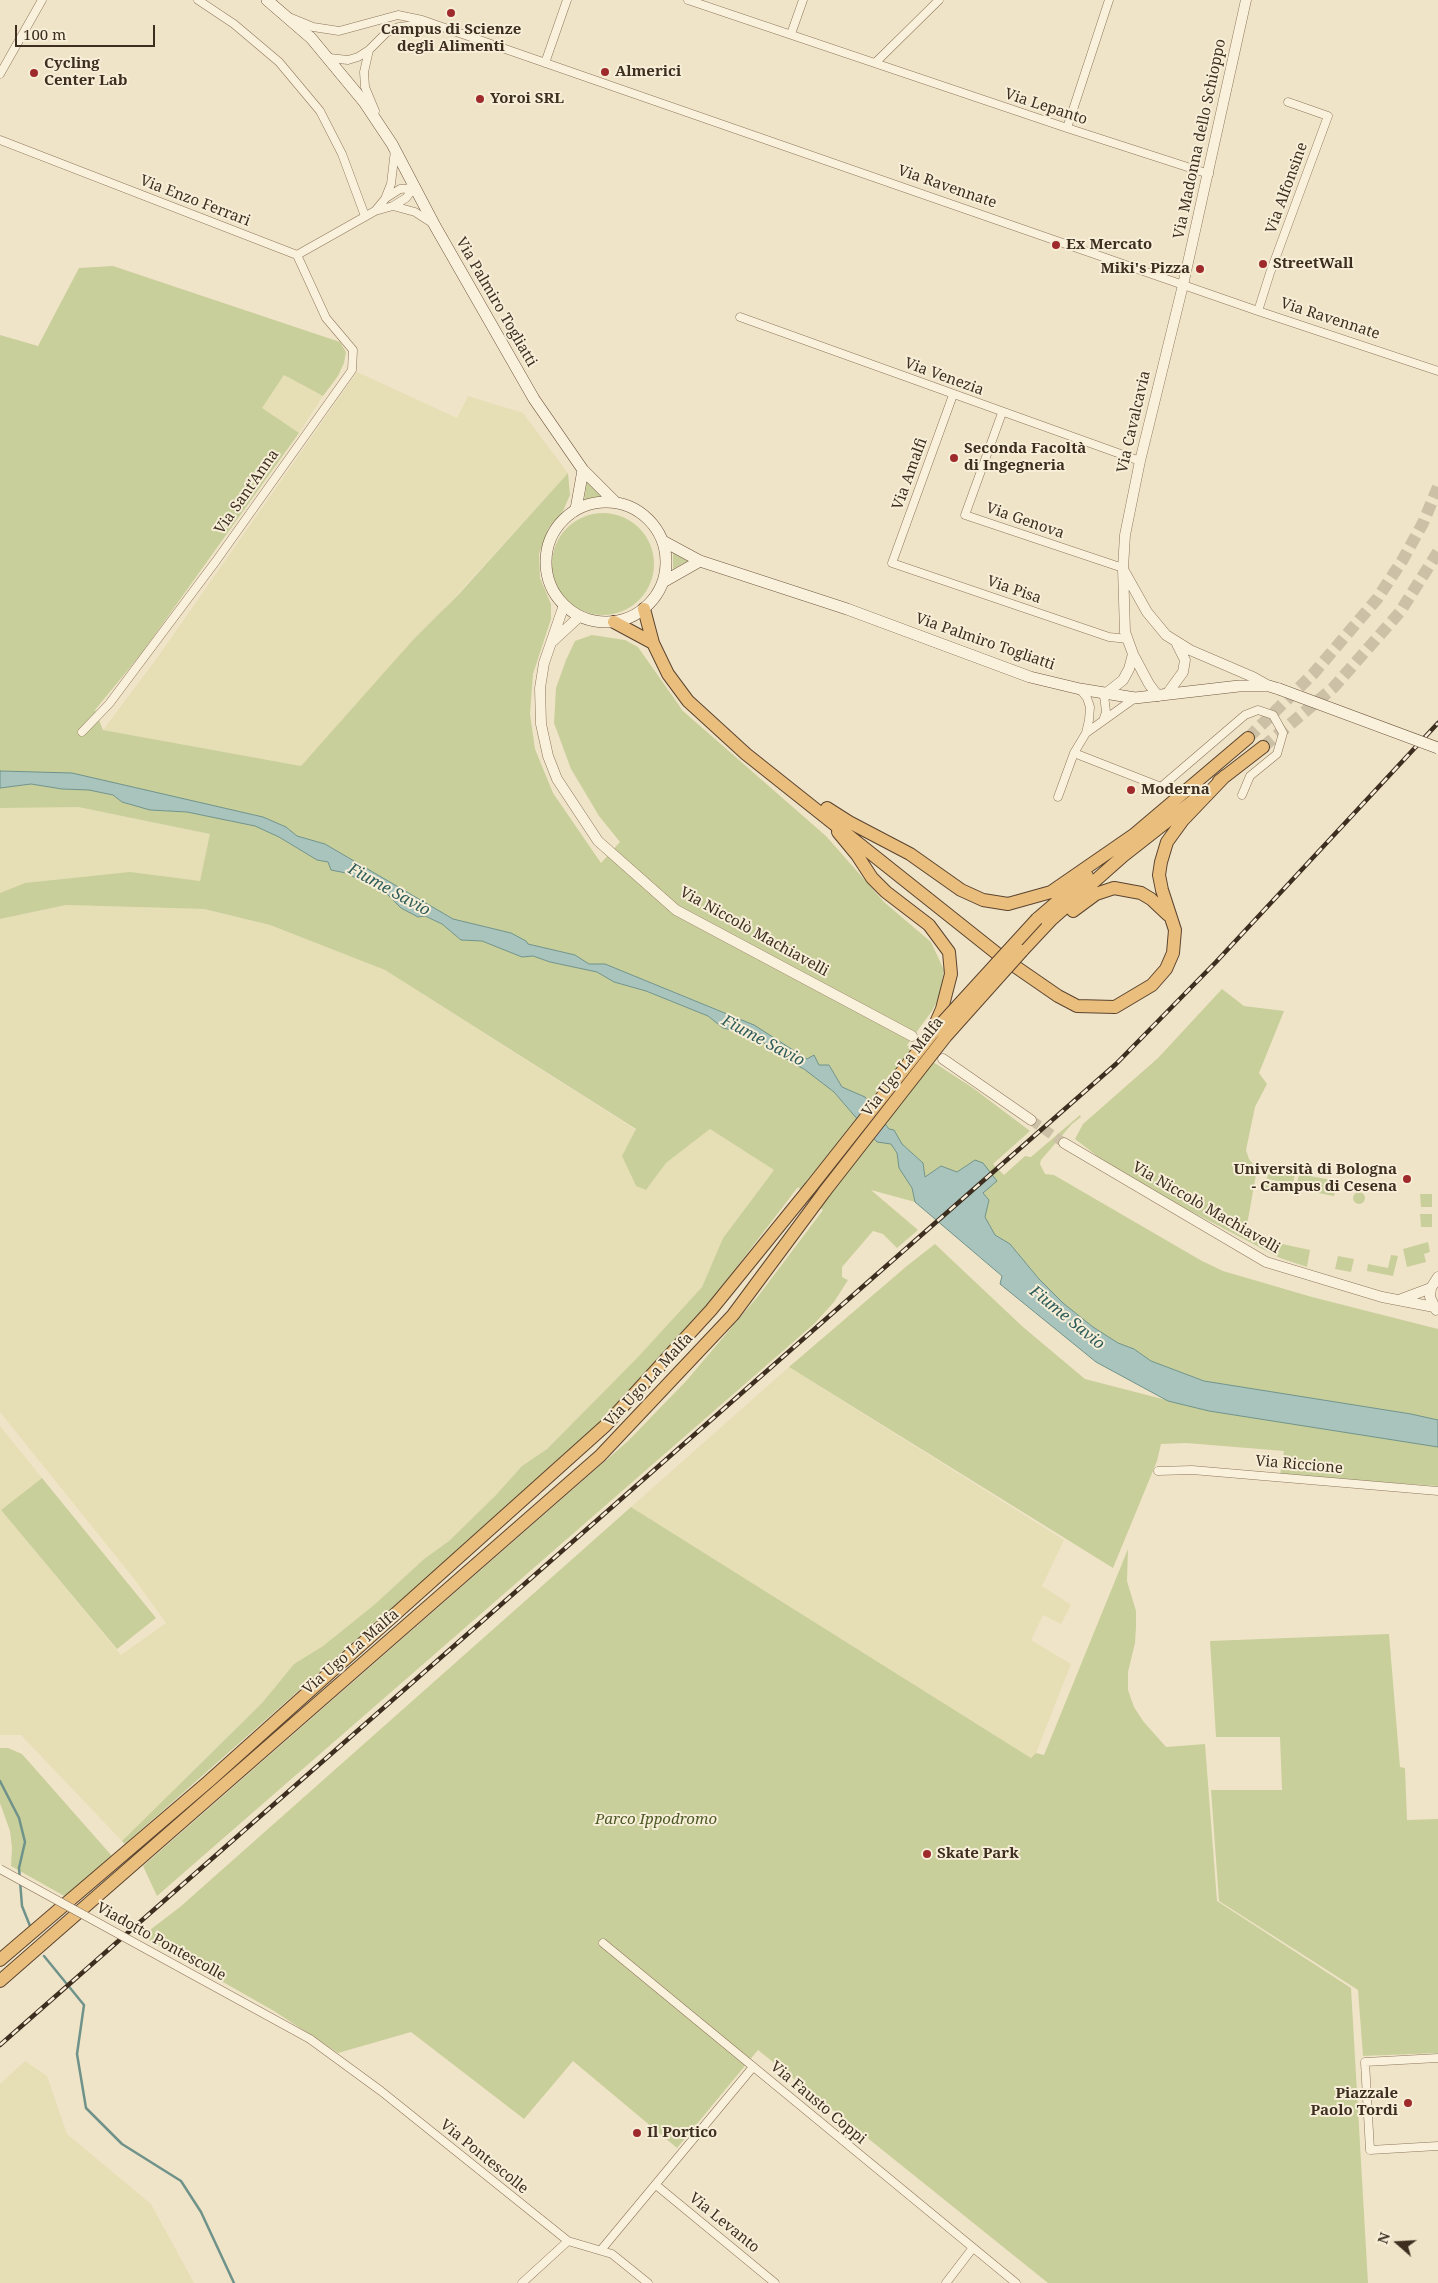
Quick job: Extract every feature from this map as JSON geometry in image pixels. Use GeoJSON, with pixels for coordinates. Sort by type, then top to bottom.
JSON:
{"type":"FeatureCollection","features":[{"type":"Feature","properties":{"kind":"highway"},"geometry":{"type":"LineString","coordinates":[[644,609],[653,643],[668,674],[688,701],[746,754],[1000,956],[1058,996],[1077,1006],[1115,1007],[1152,985],[1166,969],[1173,953],[1175,930],[1169,917],[1159,875],[1161,862],[1168,842],[1183,820],[1225,776]]}},
{"type":"Feature","properties":{"kind":"highway"},"geometry":{"type":"LineString","coordinates":[[614,622],[653,643]]}},
{"type":"Feature","properties":{"kind":"highway","name":"Via Ugo La Malfa"},"geometry":{"type":"LineString","coordinates":[[0,1960],[208,1782],[605,1426],[711,1310],[931,1035],[1037,919],[1248,738]]}},
{"type":"Feature","properties":{"kind":"highway","name":"Via Ugo La Malfa"},"geometry":{"type":"LineString","coordinates":[[0,1981],[600,1456],[733,1315],[825,1191],[946,1036],[1022,951],[1052,919],[1123,856],[1263,747]]}},
{"type":"Feature","properties":{"kind":"highway"},"geometry":{"type":"LineString","coordinates":[[746,754],[849,822],[910,854],[961,890],[995,903],[1008,904],[1051,892],[1135,834]]}},
{"type":"Feature","properties":{"kind":"highway"},"geometry":{"type":"LineString","coordinates":[[818,810],[857,855],[872,878],[886,892],[929,925],[941,939],[948,952],[951,974],[942,1009],[931,1035]]}},
{"type":"Feature","properties":{"kind":"highway"},"geometry":{"type":"LineString","coordinates":[[1022,951],[1084,902],[1096,894],[1114,888],[1141,893],[1152,899],[1169,917]]}},
{"type":"Feature","properties":{"kind":"main road","name":"Via Ravennate"},"geometry":{"type":"LineString","coordinates":[[267,0],[290,17],[330,58]]}},
{"type":"Feature","properties":{"kind":"main road","name":"Via Palmiro Togliatti"},"geometry":{"type":"LineString","coordinates":[[330,58],[364,102],[393,147],[435,226],[534,399],[583,470],[614,502]]}},
{"type":"Feature","properties":{"kind":"main road"},"geometry":{"type":"LineString","coordinates":[[576,509],[583,470]]}},
{"type":"Feature","properties":{"kind":"main road"},"geometry":{"type":"LineString","coordinates":[[595,502],[614,502],[629,506],[643,513],[657,528],[663,540],[667,560],[663,582],[656,596],[644,609],[630,617],[614,622],[599,622],[580,616],[564,605],[551,586],[546,568],[548,548],[559,524],[576,509],[595,502]]}},
{"type":"Feature","properties":{"kind":"main road","name":"Via Palmiro Togliatti"},"geometry":{"type":"LineString","coordinates":[[663,540],[700,561],[847,609],[1030,677],[1104,694],[1135,698],[1239,686],[1274,688]]}},
{"type":"Feature","properties":{"kind":"main road"},"geometry":{"type":"LineString","coordinates":[[663,582],[700,561]]}},
{"type":"Feature","properties":{"kind":"main road"},"geometry":{"type":"LineString","coordinates":[[1274,688],[1438,748]]}},
{"type":"Feature","properties":{"kind":"street"},"geometry":{"type":"LineString","coordinates":[[0,74],[42,0]]}},
{"type":"Feature","properties":{"kind":"street"},"geometry":{"type":"LineString","coordinates":[[198,0],[234,24],[279,62],[320,111],[342,154],[365,216]]}},
{"type":"Feature","properties":{"kind":"street"},"geometry":{"type":"LineString","coordinates":[[545,63],[567,0]]}},
{"type":"Feature","properties":{"kind":"street","name":"Via Lepanto"},"geometry":{"type":"LineString","coordinates":[[688,0],[1209,174]]}},
{"type":"Feature","properties":{"kind":"street"},"geometry":{"type":"LineString","coordinates":[[791,34],[803,0]]}},
{"type":"Feature","properties":{"kind":"street"},"geometry":{"type":"LineString","coordinates":[[875,64],[939,0]]}},
{"type":"Feature","properties":{"kind":"street"},"geometry":{"type":"LineString","coordinates":[[1067,128],[1109,0]]}},
{"type":"Feature","properties":{"kind":"street","name":"Via Madonna dello Schioppo"},"geometry":{"type":"LineString","coordinates":[[1183,285],[1246,0]]}},
{"type":"Feature","properties":{"kind":"street","name":"Via Ravennate"},"geometry":{"type":"LineString","coordinates":[[290,17],[313,27],[339,31],[362,26],[387,17],[411,16],[1258,311],[1438,371]]}},
{"type":"Feature","properties":{"kind":"street","name":"Via Ravennate"},"geometry":{"type":"LineString","coordinates":[[330,58],[348,60],[369,50],[387,32],[399,27],[416,25],[447,29]]}},
{"type":"Feature","properties":{"kind":"street","name":"Via Palmiro Togliatti"},"geometry":{"type":"LineString","coordinates":[[369,50],[364,72],[366,87],[376,115],[393,147]]}},
{"type":"Feature","properties":{"kind":"street","name":"Via Alfonsine"},"geometry":{"type":"LineString","coordinates":[[1258,311],[1328,116],[1288,102]]}},
{"type":"Feature","properties":{"kind":"street","name":"Via Enzo Ferrari"},"geometry":{"type":"LineString","coordinates":[[0,140],[297,255]]}},
{"type":"Feature","properties":{"kind":"street"},"geometry":{"type":"LineString","coordinates":[[376,211],[385,199],[391,184],[393,147]]}},
{"type":"Feature","properties":{"kind":"street"},"geometry":{"type":"LineString","coordinates":[[297,255],[365,216],[394,206],[406,198],[414,188]]}},
{"type":"Feature","properties":{"kind":"street"},"geometry":{"type":"LineString","coordinates":[[385,199],[400,189],[414,188]]}},
{"type":"Feature","properties":{"kind":"street"},"geometry":{"type":"LineString","coordinates":[[394,206],[415,212],[435,226]]}},
{"type":"Feature","properties":{"kind":"street","name":"Via Sant'Anna"},"geometry":{"type":"LineString","coordinates":[[82,732],[109,704],[216,561],[352,370],[353,350],[326,318],[297,255]]}},
{"type":"Feature","properties":{"kind":"street","name":"Via Cavalcavia"},"geometry":{"type":"LineString","coordinates":[[1163,695],[1133,654],[1125,632],[1123,568],[1125,535],[1140,461],[1183,285]]}},
{"type":"Feature","properties":{"kind":"street","name":"Via Venezia"},"geometry":{"type":"LineString","coordinates":[[740,317],[1002,413],[1140,461]]}},
{"type":"Feature","properties":{"kind":"street","name":"Via Amalfi"},"geometry":{"type":"LineString","coordinates":[[892,563],[953,395]]}},
{"type":"Feature","properties":{"kind":"street","name":"Via Genova"},"geometry":{"type":"LineString","coordinates":[[1002,413],[965,515],[1123,568]]}},
{"type":"Feature","properties":{"kind":"street","name":"Via Pisa"},"geometry":{"type":"LineString","coordinates":[[892,563],[1109,637],[1128,639]]}},
{"type":"Feature","properties":{"kind":"street"},"geometry":{"type":"LineString","coordinates":[[1123,568],[1147,612],[1166,635],[1190,650],[1253,676],[1274,688]]}},
{"type":"Feature","properties":{"kind":"street","name":"Via Niccolò Machiavelli"},"geometry":{"type":"LineString","coordinates":[[564,605],[544,663],[540,688],[541,724],[548,756],[558,779],[598,840],[676,910],[912,1036]]}},
{"type":"Feature","properties":{"kind":"street"},"geometry":{"type":"LineString","coordinates":[[552,642],[580,616]]}},
{"type":"Feature","properties":{"kind":"street"},"geometry":{"type":"LineString","coordinates":[[1163,695],[1183,672],[1185,660],[1175,641]]}},
{"type":"Feature","properties":{"kind":"street"},"geometry":{"type":"LineString","coordinates":[[1103,721],[1106,712],[1104,694],[1123,680],[1129,669],[1133,654]]}},
{"type":"Feature","properties":{"kind":"street"},"geometry":{"type":"LineString","coordinates":[[1058,797],[1074,753],[1086,733],[1090,707],[1087,698],[1080,689]]}},
{"type":"Feature","properties":{"kind":"street"},"geometry":{"type":"LineString","coordinates":[[1086,733],[1135,698]]}},
{"type":"Feature","properties":{"kind":"street"},"geometry":{"type":"LineString","coordinates":[[1074,753],[1160,787],[1245,715],[1258,710],[1273,715],[1283,732],[1277,754],[1250,776],[1242,795]]}},
{"type":"Feature","properties":{"kind":"street"},"geometry":{"type":"LineString","coordinates":[[943,1059],[1031,1120]]}},
{"type":"Feature","properties":{"kind":"street","name":"Via Niccolò Machiavelli"},"geometry":{"type":"LineString","coordinates":[[1064,1143],[1266,1262],[1312,1278],[1436,1310]]}},
{"type":"Feature","properties":{"kind":"street"},"geometry":{"type":"LineString","coordinates":[[1436,1310],[1430,1297],[1431,1288],[1438,1277]]}},
{"type":"Feature","properties":{"kind":"street"},"geometry":{"type":"LineString","coordinates":[[1397,1300],[1431,1288]]}},
{"type":"Feature","properties":{"kind":"street","name":"Via Riccione"},"geometry":{"type":"LineString","coordinates":[[1158,1471],[1192,1470],[1438,1491]]}},
{"type":"Feature","properties":{"kind":"street","name":"Viadotto Pontescolle"},"geometry":{"type":"LineString","coordinates":[[0,1869],[310,2039]]}},
{"type":"Feature","properties":{"kind":"street","name":"Via Fausto Coppi"},"geometry":{"type":"LineString","coordinates":[[603,1943],[1016,2283]]}},
{"type":"Feature","properties":{"kind":"street","name":"Via Pontescolle"},"geometry":{"type":"LineString","coordinates":[[310,2039],[381,2091],[568,2242],[612,2254],[648,2283]]}},
{"type":"Feature","properties":{"kind":"street"},"geometry":{"type":"LineString","coordinates":[[1438,2058],[1365,2062],[1370,2150],[1438,2146]]}},
{"type":"Feature","properties":{"kind":"street"},"geometry":{"type":"LineString","coordinates":[[601,2250],[753,2067]]}},
{"type":"Feature","properties":{"kind":"street","name":"Via Levanto"},"geometry":{"type":"LineString","coordinates":[[656,2185],[775,2283]]}},
{"type":"Feature","properties":{"kind":"street"},"geometry":{"type":"LineString","coordinates":[[522,2283],[568,2242]]}},
{"type":"Feature","properties":{"kind":"street"},"geometry":{"type":"LineString","coordinates":[[946,2283],[972,2248]]}},
{"type":"Feature","properties":{"kind":"shaded area"},"geometry":{"type":"Polygon","coordinates":[[[357,372],[457,418],[468,396],[523,413],[568,473],[301,766],[103,730],[157,658],[357,372]]]}},
{"type":"Feature","properties":{"kind":"shaded area"},"geometry":{"type":"Polygon","coordinates":[[[284,375],[323,396],[299,433],[261,409],[284,375]]]}},
{"type":"Feature","properties":{"kind":"shaded area"},"geometry":{"type":"Polygon","coordinates":[[[78,807],[211,834],[200,881],[25,883],[0,893],[0,808],[78,807]]]}},
{"type":"Feature","properties":{"kind":"shaded area"},"geometry":{"type":"Polygon","coordinates":[[[66,905],[204,909],[270,925],[385,970],[636,1130],[622,1156],[636,1186],[646,1190],[666,1163],[710,1129],[774,1170],[723,1238],[702,1287],[638,1357],[547,1449],[522,1466],[496,1495],[449,1541],[424,1559],[374,1605],[323,1646],[294,1664],[262,1703],[122,1841],[21,1735],[0,1735],[0,1426],[42,1478],[1,1510],[121,1655],[166,1623],[135,1580],[0,1412],[0,919],[66,905]]]}},
{"type":"Feature","properties":{"kind":"shaded area"},"geometry":{"type":"Polygon","coordinates":[[[789,1367],[1064,1540],[1042,1586],[1071,1605],[1061,1624],[1043,1615],[1031,1640],[1071,1664],[1036,1753],[1031,1758],[631,1507],[789,1367]]]}},
{"type":"Feature","properties":{"kind":"shaded area"},"geometry":{"type":"Polygon","coordinates":[[[25,2061],[47,2076],[67,2134],[151,2204],[194,2283],[0,2283],[0,2084],[25,2061]]]}},
{"type":"Feature","properties":{"kind":"green space"},"geometry":{"type":"Polygon","coordinates":[[[113,266],[340,342],[346,352],[344,363],[338,376],[323,396],[284,375],[262,408],[299,433],[141,654],[95,710],[103,730],[301,766],[413,640],[459,594],[568,473],[570,495],[563,511],[548,529],[539,554],[540,578],[551,604],[551,619],[533,674],[530,714],[535,749],[553,793],[601,863],[620,842],[599,816],[571,769],[554,723],[556,688],[566,660],[575,641],[592,635],[625,640],[638,647],[683,711],[826,836],[884,902],[931,942],[944,970],[939,998],[932,1011],[907,1045],[973,1088],[1030,1131],[993,1164],[1004,1175],[1025,1156],[1031,1157],[1080,1115],[1081,1117],[1072,1124],[1041,1160],[1040,1164],[1045,1174],[1054,1175],[1202,1261],[1223,1271],[1312,1297],[1438,1329],[1438,1420],[1204,1381],[1151,1361],[1134,1349],[1118,1343],[1093,1327],[1063,1303],[1039,1279],[1010,1244],[995,1235],[985,1217],[989,1200],[983,1193],[997,1181],[975,1161],[957,1172],[941,1166],[925,1177],[923,1163],[902,1144],[894,1130],[889,1129],[865,1097],[842,1087],[829,1065],[819,1065],[728,1014],[605,964],[589,964],[575,955],[528,944],[511,933],[453,919],[325,844],[297,836],[286,827],[263,817],[100,780],[0,771],[0,335],[38,346],[79,268],[113,266]]]}},
{"type":"Feature","properties":{"kind":"green space"},"geometry":{"type":"Polygon","coordinates":[[[587,482],[602,497],[584,501],[587,482]]]}},
{"type":"Feature","properties":{"kind":"green space"},"geometry":{"type":"Polygon","coordinates":[[[603,513],[623,516],[632,521],[646,535],[651,544],[654,564],[651,584],[646,593],[632,607],[623,612],[603,615],[583,612],[574,607],[560,593],[555,584],[552,564],[555,544],[560,535],[574,521],[583,516],[603,513]]]}},
{"type":"Feature","properties":{"kind":"green space"},"geometry":{"type":"Polygon","coordinates":[[[673,549],[690,560],[673,569],[673,549]]]}},
{"type":"Feature","properties":{"kind":"green space"},"geometry":{"type":"Polygon","coordinates":[[[31,784],[62,789],[89,790],[113,795],[122,802],[150,810],[187,812],[255,826],[279,837],[317,860],[328,862],[331,870],[346,873],[385,892],[401,908],[418,917],[424,916],[442,924],[461,940],[482,941],[522,957],[533,956],[550,962],[597,972],[614,982],[646,991],[708,1016],[723,1028],[741,1032],[748,1037],[761,1041],[812,1074],[834,1092],[851,1112],[891,1144],[897,1153],[899,1168],[912,1188],[915,1202],[871,1190],[918,1230],[897,1248],[883,1234],[873,1231],[842,1267],[842,1277],[848,1280],[834,1302],[815,1323],[157,1896],[143,1866],[628,1441],[687,1380],[759,1295],[823,1210],[798,1187],[713,1298],[605,1420],[125,1844],[122,1841],[262,1703],[294,1664],[323,1646],[374,1605],[424,1559],[449,1541],[496,1495],[522,1466],[547,1449],[638,1357],[702,1287],[723,1238],[774,1170],[710,1129],[666,1163],[646,1190],[636,1186],[622,1156],[636,1129],[385,970],[270,925],[204,909],[66,905],[0,919],[0,893],[25,883],[130,872],[200,881],[210,834],[78,807],[0,808],[0,788],[31,784]]]}},
{"type":"Feature","properties":{"kind":"green space"},"geometry":{"type":"Polygon","coordinates":[[[1222,989],[1244,1006],[1284,1011],[1259,1073],[1267,1084],[1255,1107],[1246,1150],[1249,1159],[1256,1168],[1256,1175],[1245,1236],[1310,1250],[1307,1267],[1280,1258],[1173,1202],[1101,1159],[1075,1139],[1083,1124],[1158,1058],[1222,989]]]}},
{"type":"Feature","properties":{"kind":"green space"},"geometry":{"type":"Polygon","coordinates":[[[1274,1169],[1295,1173],[1293,1184],[1267,1179],[1268,1174],[1272,1174],[1274,1169]]]}},
{"type":"Feature","properties":{"kind":"green space"},"geometry":{"type":"Polygon","coordinates":[[[1299,1174],[1337,1181],[1334,1196],[1296,1189],[1299,1174]]]}},
{"type":"Feature","properties":{"kind":"green space"},"geometry":{"type":"Polygon","coordinates":[[[1263,1183],[1286,1187],[1285,1193],[1262,1188],[1263,1183]]]}},
{"type":"Feature","properties":{"kind":"green space"},"geometry":{"type":"Polygon","coordinates":[[[1357,1192],[1361,1192],[1365,1198],[1361,1204],[1357,1204],[1353,1200],[1353,1196],[1357,1192]]]}},
{"type":"Feature","properties":{"kind":"green space"},"geometry":{"type":"Polygon","coordinates":[[[1420,1194],[1432,1194],[1432,1207],[1421,1207],[1420,1194]]]}},
{"type":"Feature","properties":{"kind":"green space"},"geometry":{"type":"Polygon","coordinates":[[[1420,1214],[1432,1214],[1432,1227],[1421,1227],[1420,1214]]]}},
{"type":"Feature","properties":{"kind":"green space"},"geometry":{"type":"Polygon","coordinates":[[[1428,1242],[1430,1252],[1424,1254],[1426,1262],[1407,1267],[1403,1249],[1428,1242]]]}},
{"type":"Feature","properties":{"kind":"green space"},"geometry":{"type":"Polygon","coordinates":[[[935,1244],[1023,1327],[1085,1379],[1209,1411],[1438,1447],[1438,1486],[1280,1475],[1284,1451],[1186,1443],[1161,1444],[1157,1461],[1113,1568],[789,1367],[935,1244]]]}},
{"type":"Feature","properties":{"kind":"green space"},"geometry":{"type":"Polygon","coordinates":[[[1391,1255],[1398,1256],[1393,1276],[1367,1271],[1368,1264],[1388,1268],[1391,1255]]]}},
{"type":"Feature","properties":{"kind":"green space"},"geometry":{"type":"Polygon","coordinates":[[[1338,1256],[1354,1259],[1351,1272],[1335,1269],[1338,1256]]]}},
{"type":"Feature","properties":{"kind":"green space"},"geometry":{"type":"Polygon","coordinates":[[[42,1478],[156,1618],[117,1649],[1,1510],[42,1478]]]}},
{"type":"Feature","properties":{"kind":"green space","name":"Parco Ippodromo"},"geometry":{"type":"Polygon","coordinates":[[[631,1507],[1031,1758],[1036,1753],[1044,1755],[1128,1549],[1127,1581],[1136,1611],[1136,1627],[1135,1643],[1128,1672],[1128,1690],[1134,1707],[1143,1721],[1166,1747],[1205,1744],[1217,1901],[1351,1988],[1368,2283],[1048,2283],[758,2050],[677,2148],[573,2061],[524,2119],[411,2032],[338,2053],[274,2011],[142,1936],[180,1907],[631,1507]]]}},
{"type":"Feature","properties":{"kind":"green space"},"geometry":{"type":"Polygon","coordinates":[[[1389,1634],[1400,1767],[1405,1768],[1407,1820],[1438,1819],[1438,2053],[1363,2056],[1358,1990],[1219,1901],[1211,1790],[1282,1790],[1280,1737],[1216,1737],[1210,1641],[1389,1634]]]}},
{"type":"Feature","properties":{"kind":"green space"},"geometry":{"type":"Polygon","coordinates":[[[0,1748],[8,1748],[22,1754],[112,1856],[66,1897],[11,1866],[12,1848],[10,1831],[0,1803],[0,1748]]]}},
{"type":"Feature","properties":{"kind":"water","name":"Fiume Savio"},"geometry":{"type":"Polygon","coordinates":[[[0,771],[72,773],[263,817],[286,827],[297,836],[325,844],[453,919],[511,933],[528,944],[575,955],[589,964],[605,964],[754,1025],[807,1059],[814,1055],[819,1065],[829,1065],[842,1087],[865,1097],[889,1129],[894,1130],[902,1144],[923,1163],[925,1177],[941,1166],[957,1172],[975,1160],[983,1163],[997,1181],[983,1193],[989,1200],[985,1217],[995,1235],[1010,1244],[1039,1279],[1063,1303],[1093,1327],[1118,1343],[1134,1349],[1151,1361],[1204,1381],[1438,1420],[1438,1447],[1209,1411],[1168,1401],[1096,1362],[1000,1284],[1002,1276],[915,1202],[912,1188],[899,1168],[897,1153],[891,1144],[877,1142],[834,1092],[804,1069],[761,1041],[748,1037],[741,1032],[723,1028],[708,1016],[646,991],[614,982],[597,972],[550,962],[533,956],[522,957],[482,941],[461,940],[442,924],[425,916],[418,917],[401,908],[385,892],[346,873],[331,870],[328,862],[317,860],[279,837],[255,826],[187,812],[150,810],[122,802],[113,795],[89,790],[62,789],[31,784],[0,788],[0,771]]]}},
{"type":"Feature","properties":{"kind":"waterway"},"geometry":{"type":"LineString","coordinates":[[0,1781],[19,1818],[25,1842],[19,1868],[22,1906],[30,1926]]}},
{"type":"Feature","properties":{"kind":"waterway"},"geometry":{"type":"LineString","coordinates":[[44,1956],[84,2005],[77,2054],[86,2108],[122,2144],[181,2181],[201,2212],[234,2283]]}},
{"type":"Feature","properties":{"kind":"tunnel"},"geometry":{"type":"LineString","coordinates":[[1248,738],[1313,674],[1377,599],[1402,561],[1423,523],[1438,487]]}},
{"type":"Feature","properties":{"kind":"tunnel"},"geometry":{"type":"LineString","coordinates":[[1263,747],[1333,688],[1400,612],[1438,552]]}},
{"type":"Feature","properties":{"kind":"tunnel"},"geometry":{"type":"LineString","coordinates":[[1031,1120],[1064,1143]]}},
{"type":"Feature","properties":{"kind":"railway"},"geometry":{"type":"LineString","coordinates":[[0,2045],[1116,1064],[1216,962],[1438,723]]}},
{"type":"Feature","properties":{"kind":"place","name":"Campus di Scienze degli Alimenti"},"geometry":{"type":"Point","coordinates":[451,13]}},
{"type":"Feature","properties":{"kind":"place","name":"Almerici"},"geometry":{"type":"Point","coordinates":[605,72]}},
{"type":"Feature","properties":{"kind":"place","name":"Cycling Center Lab"},"geometry":{"type":"Point","coordinates":[34,73]}},
{"type":"Feature","properties":{"kind":"place","name":"Yoroi SRL"},"geometry":{"type":"Point","coordinates":[480,99]}},
{"type":"Feature","properties":{"kind":"place","name":"Ex Mercato"},"geometry":{"type":"Point","coordinates":[1056,245]}},
{"type":"Feature","properties":{"kind":"place","name":"StreetWall"},"geometry":{"type":"Point","coordinates":[1263,264]}},
{"type":"Feature","properties":{"kind":"place","name":"Miki's Pizza"},"geometry":{"type":"Point","coordinates":[1200,269]}},
{"type":"Feature","properties":{"kind":"place","name":"Seconda Facoltà di Ingegneria"},"geometry":{"type":"Point","coordinates":[954,458]}},
{"type":"Feature","properties":{"kind":"place","name":"Moderna"},"geometry":{"type":"Point","coordinates":[1131,790]}},
{"type":"Feature","properties":{"kind":"place","name":"Università di Bologna - Campus di Cesena"},"geometry":{"type":"Point","coordinates":[1407,1179]}},
{"type":"Feature","properties":{"kind":"place","name":"Skate Park"},"geometry":{"type":"Point","coordinates":[927,1854]}},
{"type":"Feature","properties":{"kind":"place","name":"Piazzale Paolo Tordi"},"geometry":{"type":"Point","coordinates":[1408,2103]}},
{"type":"Feature","properties":{"kind":"place","name":"Il Portico"},"geometry":{"type":"Point","coordinates":[637,2133]}}]}
